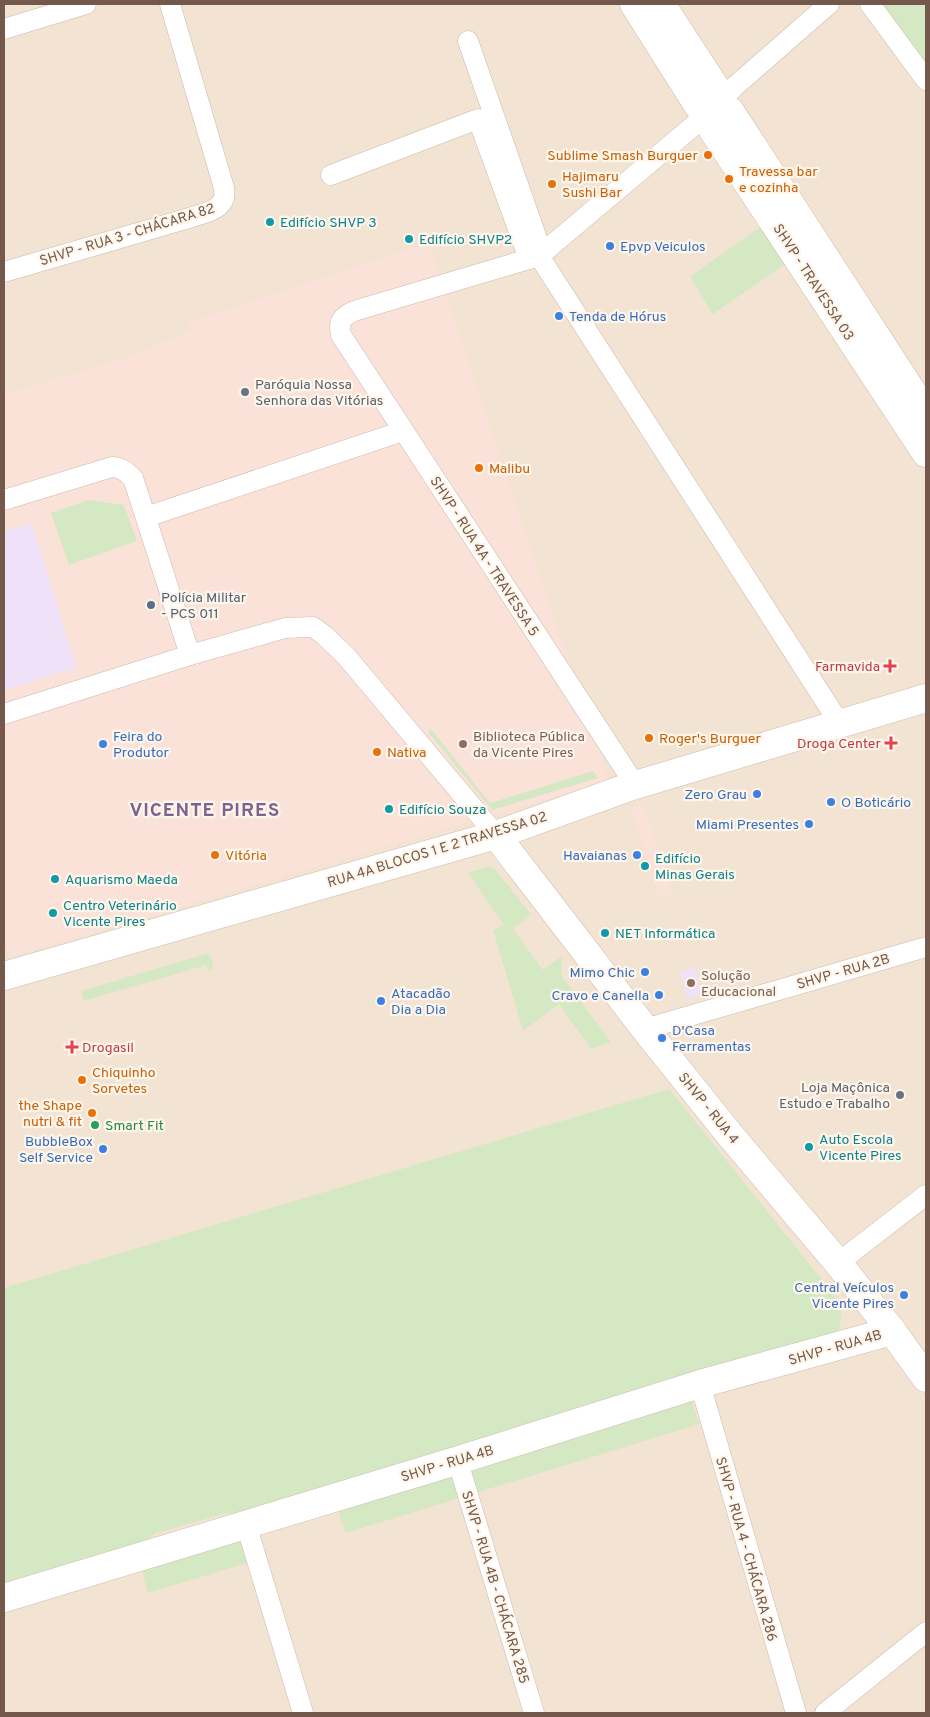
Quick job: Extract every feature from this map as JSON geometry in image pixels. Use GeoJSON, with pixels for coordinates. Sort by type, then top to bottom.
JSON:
{"type":"FeatureCollection","features":[{"type":"Feature","properties":{"kind":"street"},"geometry":{"type":"LineString","coordinates":[[4,29],[86,4]]}},
{"type":"Feature","properties":{"kind":"street","name":"SHVP - RUA 3 - CHÁCARA 82"},"geometry":{"type":"LineString","coordinates":[[4,272],[190,218],[216,209],[222,204],[226,196],[224,188],[170,4]]}},
{"type":"Feature","properties":{"kind":"street","name":"SHVP - TRAVESSA 03"},"geometry":{"type":"LineString","coordinates":[[634,4],[699,107],[730,111],[926,413]]}},
{"type":"Feature","properties":{"kind":"street","name":"SHVP - TRAVESSA 03"},"geometry":{"type":"LineString","coordinates":[[661,4],[716,90],[712,108],[712,129],[926,453]]}},
{"type":"Feature","properties":{"kind":"street"},"geometry":{"type":"LineString","coordinates":[[536,256],[698,122],[830,4]]}},
{"type":"Feature","properties":{"kind":"street"},"geometry":{"type":"LineString","coordinates":[[870,4],[926,80]]}},
{"type":"Feature","properties":{"kind":"street"},"geometry":{"type":"LineString","coordinates":[[468,42],[536,256]]}},
{"type":"Feature","properties":{"kind":"street"},"geometry":{"type":"LineString","coordinates":[[331,175],[478,119],[536,256],[840,724]]}},
{"type":"Feature","properties":{"kind":"street","name":"SHVP - RUA 4A - TRAVESSA 5"},"geometry":{"type":"LineString","coordinates":[[536,256],[354,311],[342,319],[339,326],[341,335],[628,774],[632,786]]}},
{"type":"Feature","properties":{"kind":"street"},"geometry":{"type":"LineString","coordinates":[[146,517],[403,431]]}},
{"type":"Feature","properties":{"kind":"street"},"geometry":{"type":"LineString","coordinates":[[4,500],[112,467],[119,467],[133,478],[190,655]]}},
{"type":"Feature","properties":{"kind":"street"},"geometry":{"type":"LineString","coordinates":[[4,714],[190,655],[285,628],[313,627],[346,656],[496,835]]}},
{"type":"Feature","properties":{"kind":"street","name":"RUA 4A BLOCOS 1 E 2 TRAVESSA 02"},"geometry":{"type":"LineString","coordinates":[[4,976],[496,835],[632,786],[926,698]]}},
{"type":"Feature","properties":{"kind":"street","name":"SHVP - RUA 4"},"geometry":{"type":"LineString","coordinates":[[496,835],[644,1028],[730,1135],[838,1263],[892,1331],[926,1378]]}},
{"type":"Feature","properties":{"kind":"street","name":"SHVP - RUA 2B"},"geometry":{"type":"LineString","coordinates":[[644,1028],[926,947]]}},
{"type":"Feature","properties":{"kind":"street"},"geometry":{"type":"LineString","coordinates":[[838,1263],[926,1195]]}},
{"type":"Feature","properties":{"kind":"street","name":"SHVP - RUA 4B"},"geometry":{"type":"LineString","coordinates":[[4,1598],[459,1460],[700,1384],[892,1331]]}},
{"type":"Feature","properties":{"kind":"street","name":"SHVP - RUA 4 - CHÁCARA 286"},"geometry":{"type":"LineString","coordinates":[[700,1384],[796,1713]]}},
{"type":"Feature","properties":{"kind":"street","name":"SHVP - RUA 4B - CHÁCARA 285"},"geometry":{"type":"LineString","coordinates":[[459,1460],[534,1713]]}},
{"type":"Feature","properties":{"kind":"street"},"geometry":{"type":"LineString","coordinates":[[246,1524],[303,1713]]}},
{"type":"Feature","properties":{"kind":"street"},"geometry":{"type":"LineString","coordinates":[[824,1713],[926,1632]]}},
{"type":"Feature","properties":{"kind":"shaded area"},"geometry":{"type":"Polygon","coordinates":[[[4,4],[926,4],[926,1713],[4,1713],[4,4]]]}},
{"type":"Feature","properties":{"kind":"shaded area"},"geometry":{"type":"Polygon","coordinates":[[[428,243],[609,781],[10,957],[4,937],[4,394],[131,357],[190,330],[188,323],[428,243]]]}},
{"type":"Feature","properties":{"kind":"shaded area"},"geometry":{"type":"Polygon","coordinates":[[[32,523],[76,668],[4,690],[4,531],[32,523]]]}},
{"type":"Feature","properties":{"kind":"shaded area"},"geometry":{"type":"Polygon","coordinates":[[[644,804],[673,893],[659,898],[630,808],[644,804]]]}},
{"type":"Feature","properties":{"kind":"shaded area","name":"Solução Educacional"},"geometry":{"type":"Polygon","coordinates":[[[695,967],[702,995],[687,999],[680,972],[695,967]]]}},
{"type":"Feature","properties":{"kind":"green space"},"geometry":{"type":"Polygon","coordinates":[[[874,4],[926,4],[926,63],[874,4]]]}},
{"type":"Feature","properties":{"kind":"green space"},"geometry":{"type":"Polygon","coordinates":[[[764,224],[788,262],[713,314],[690,277],[764,224]]]}},
{"type":"Feature","properties":{"kind":"green space"},"geometry":{"type":"Polygon","coordinates":[[[89,500],[124,505],[137,541],[69,565],[51,513],[89,500]]]}},
{"type":"Feature","properties":{"kind":"green space"},"geometry":{"type":"Polygon","coordinates":[[[431,729],[490,803],[593,771],[598,778],[492,810],[428,732],[431,729]]]}},
{"type":"Feature","properties":{"kind":"green space"},"geometry":{"type":"Polygon","coordinates":[[[489,866],[495,869],[531,915],[513,929],[543,970],[562,956],[561,975],[611,1042],[591,1049],[559,1004],[523,1031],[493,930],[504,925],[468,873],[489,866]]]}},
{"type":"Feature","properties":{"kind":"green space"},"geometry":{"type":"Polygon","coordinates":[[[209,953],[213,964],[212,969],[208,972],[206,965],[84,1001],[81,991],[209,953]]]}},
{"type":"Feature","properties":{"kind":"green space"},"geometry":{"type":"Polygon","coordinates":[[[669,1089],[842,1305],[839,1330],[823,1338],[251,1515],[227,1513],[156,1533],[132,1550],[4,1590],[4,1288],[669,1089]]]}},
{"type":"Feature","properties":{"kind":"green space"},"geometry":{"type":"Polygon","coordinates":[[[691,1400],[699,1424],[346,1533],[338,1510],[691,1400]]]}},
{"type":"Feature","properties":{"kind":"green space"},"geometry":{"type":"Polygon","coordinates":[[[250,1537],[257,1560],[148,1593],[142,1571],[250,1537]]]}},
{"type":"Feature","properties":{"kind":"place","name":"Sublime Smash Burguer"},"geometry":{"type":"Point","coordinates":[708,155]}},
{"type":"Feature","properties":{"kind":"place","name":"Travessa bar e cozinha"},"geometry":{"type":"Point","coordinates":[729,179]}},
{"type":"Feature","properties":{"kind":"place","name":"Hajimaru Sushi Bar"},"geometry":{"type":"Point","coordinates":[552,184]}},
{"type":"Feature","properties":{"kind":"place","name":"Edifício SHVP 3"},"geometry":{"type":"Point","coordinates":[270,222]}},
{"type":"Feature","properties":{"kind":"place","name":"Edifício SHVP2"},"geometry":{"type":"Point","coordinates":[409,239]}},
{"type":"Feature","properties":{"kind":"place","name":"Epvp Veiculos"},"geometry":{"type":"Point","coordinates":[610,246]}},
{"type":"Feature","properties":{"kind":"place","name":"Tenda de Hórus"},"geometry":{"type":"Point","coordinates":[559,316]}},
{"type":"Feature","properties":{"kind":"place","name":"Paróquia Nossa Senhora das Vitórias"},"geometry":{"type":"Point","coordinates":[245,392]}},
{"type":"Feature","properties":{"kind":"place","name":"Malibu"},"geometry":{"type":"Point","coordinates":[479,468]}},
{"type":"Feature","properties":{"kind":"place","name":"Polícia Militar - PCS 011"},"geometry":{"type":"Point","coordinates":[151,605]}},
{"type":"Feature","properties":{"kind":"place","name":"Farmavida"},"geometry":{"type":"Point","coordinates":[890,666]}},
{"type":"Feature","properties":{"kind":"place","name":"Roger's Burguer"},"geometry":{"type":"Point","coordinates":[649,738]}},
{"type":"Feature","properties":{"kind":"place","name":"Droga Center"},"geometry":{"type":"Point","coordinates":[891,743]}},
{"type":"Feature","properties":{"kind":"place","name":"Feira do Produtor"},"geometry":{"type":"Point","coordinates":[103,744]}},
{"type":"Feature","properties":{"kind":"place","name":"Biblioteca Pública da Vicente Pires"},"geometry":{"type":"Point","coordinates":[463,744]}},
{"type":"Feature","properties":{"kind":"place","name":"Nativa"},"geometry":{"type":"Point","coordinates":[377,752]}},
{"type":"Feature","properties":{"kind":"place","name":"Zero Grau"},"geometry":{"type":"Point","coordinates":[757,794]}},
{"type":"Feature","properties":{"kind":"place","name":"O Boticário"},"geometry":{"type":"Point","coordinates":[831,802]}},
{"type":"Feature","properties":{"kind":"place","name":"Edifício Souza"},"geometry":{"type":"Point","coordinates":[389,809]}},
{"type":"Feature","properties":{"kind":"place","name":"Miami Presentes"},"geometry":{"type":"Point","coordinates":[809,824]}},
{"type":"Feature","properties":{"kind":"place","name":"Vitória"},"geometry":{"type":"Point","coordinates":[215,855]}},
{"type":"Feature","properties":{"kind":"place","name":"Havaianas"},"geometry":{"type":"Point","coordinates":[637,855]}},
{"type":"Feature","properties":{"kind":"place","name":"Edifício Minas Gerais"},"geometry":{"type":"Point","coordinates":[645,866]}},
{"type":"Feature","properties":{"kind":"place","name":"Aquarismo Maeda"},"geometry":{"type":"Point","coordinates":[55,879]}},
{"type":"Feature","properties":{"kind":"place","name":"Centro Veterinário Vicente Pires"},"geometry":{"type":"Point","coordinates":[53,913]}},
{"type":"Feature","properties":{"kind":"place","name":"NET Informática"},"geometry":{"type":"Point","coordinates":[605,933]}},
{"type":"Feature","properties":{"kind":"place","name":"Mimo Chic"},"geometry":{"type":"Point","coordinates":[645,972]}},
{"type":"Feature","properties":{"kind":"place","name":"Solução Educacional"},"geometry":{"type":"Point","coordinates":[691,983]}},
{"type":"Feature","properties":{"kind":"place","name":"Cravo e Canella"},"geometry":{"type":"Point","coordinates":[659,995]}},
{"type":"Feature","properties":{"kind":"place","name":"Atacadão Dia a Dia"},"geometry":{"type":"Point","coordinates":[381,1001]}},
{"type":"Feature","properties":{"kind":"place","name":"D'Casa Ferramentas"},"geometry":{"type":"Point","coordinates":[662,1038]}},
{"type":"Feature","properties":{"kind":"place","name":"Drogasil"},"geometry":{"type":"Point","coordinates":[72,1047]}},
{"type":"Feature","properties":{"kind":"place","name":"Chiquinho Sorvetes"},"geometry":{"type":"Point","coordinates":[82,1080]}},
{"type":"Feature","properties":{"kind":"place","name":"Loja Maçônica Estudo e Trabalho"},"geometry":{"type":"Point","coordinates":[900,1095]}},
{"type":"Feature","properties":{"kind":"place","name":"the Shape nutri & fit"},"geometry":{"type":"Point","coordinates":[92,1113]}},
{"type":"Feature","properties":{"kind":"place","name":"Smart Fit"},"geometry":{"type":"Point","coordinates":[95,1125]}},
{"type":"Feature","properties":{"kind":"place","name":"Auto Escola Vicente Pires"},"geometry":{"type":"Point","coordinates":[809,1147]}},
{"type":"Feature","properties":{"kind":"place","name":"BubbleBox Self Service"},"geometry":{"type":"Point","coordinates":[103,1149]}},
{"type":"Feature","properties":{"kind":"place","name":"Central Veículos Vicente Pires"},"geometry":{"type":"Point","coordinates":[904,1295]}},
{"type":"Feature","properties":{"kind":"district","name":"VICENTE PIRES"},"geometry":{"type":"Point","coordinates":[205,809]}}]}
